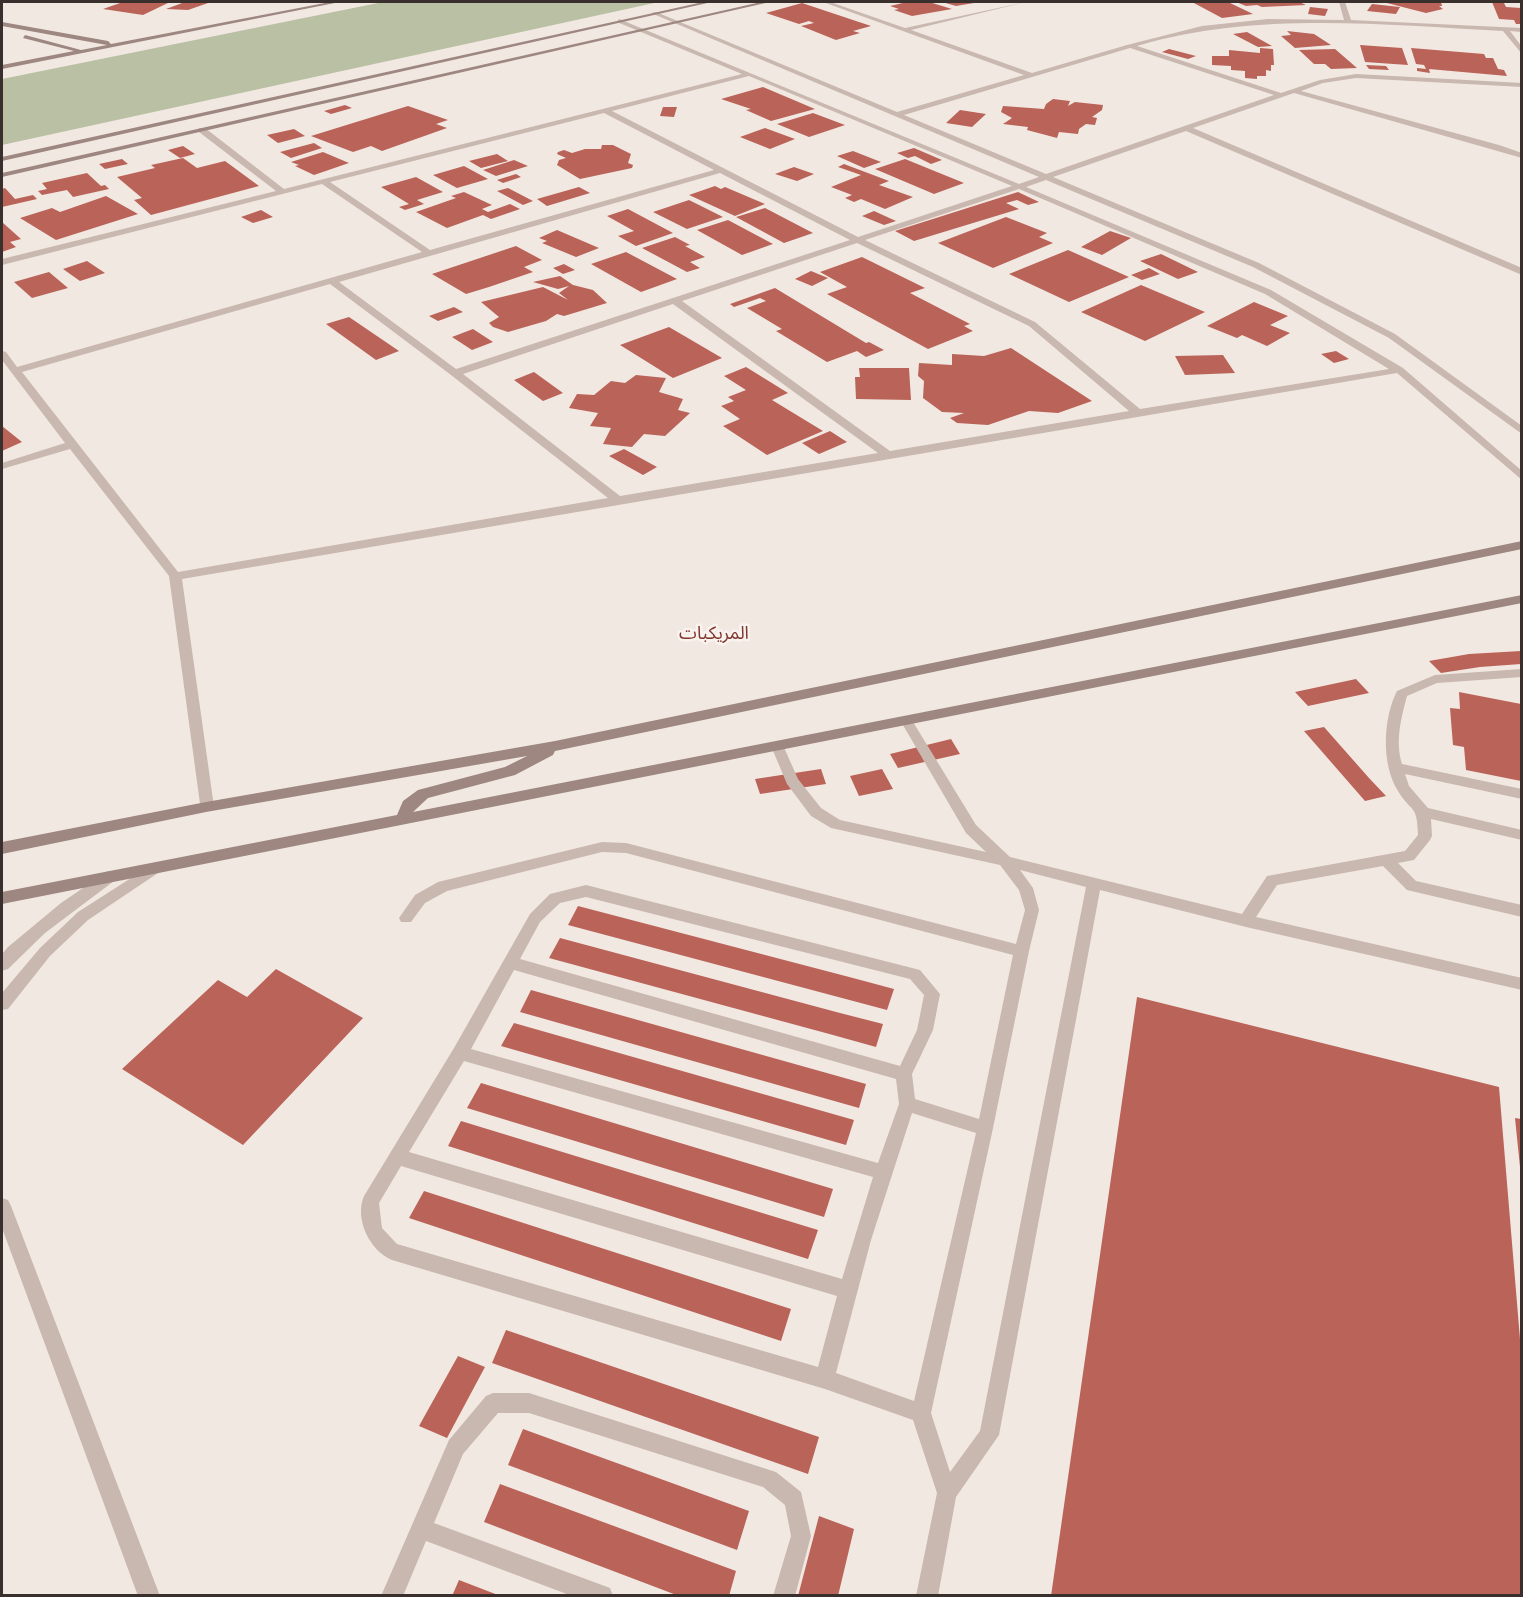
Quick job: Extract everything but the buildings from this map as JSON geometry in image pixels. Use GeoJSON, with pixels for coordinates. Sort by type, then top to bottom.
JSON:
{"type":"FeatureCollection","features":[{"type":"Feature","properties":{"kind":"street"},"geometry":{"type":"LineString","coordinates":[[2,62],[68,47],[304,2]]}},
{"type":"Feature","properties":{"kind":"street"},"geometry":{"type":"LineString","coordinates":[[2,67],[337,2]]}},
{"type":"Feature","properties":{"kind":"street"},"geometry":{"type":"LineString","coordinates":[[2,159],[709,2]]}},
{"type":"Feature","properties":{"kind":"street"},"geometry":{"type":"LineString","coordinates":[[2,175],[767,2]]}},
{"type":"Feature","properties":{"kind":"street"},"geometry":{"type":"LineString","coordinates":[[826,2],[1031,75]]}},
{"type":"Feature","properties":{"kind":"street"},"geometry":{"type":"LineString","coordinates":[[904,30],[1023,2]]}},
{"type":"Feature","properties":{"kind":"street"},"geometry":{"type":"LineString","coordinates":[[1342,2],[1348,22]]}},
{"type":"Feature","properties":{"kind":"street"},"geometry":{"type":"LineString","coordinates":[[654,13],[1256,265],[1392,336],[1521,431]]}},
{"type":"Feature","properties":{"kind":"street"},"geometry":{"type":"LineString","coordinates":[[619,21],[1268,292],[1399,370],[1521,477]]}},
{"type":"Feature","properties":{"kind":"street"},"geometry":{"type":"LineString","coordinates":[[899,114],[1129,46],[1213,27],[1268,21],[1348,22],[1521,30]]}},
{"type":"Feature","properties":{"kind":"street"},"geometry":{"type":"LineString","coordinates":[[2,24],[116,44]]}},
{"type":"Feature","properties":{"kind":"street"},"geometry":{"type":"LineString","coordinates":[[1505,29],[1521,52]]}},
{"type":"Feature","properties":{"kind":"street"},"geometry":{"type":"LineString","coordinates":[[21,37],[83,51]]}},
{"type":"Feature","properties":{"kind":"street"},"geometry":{"type":"LineString","coordinates":[[1129,46],[1281,95]]}},
{"type":"Feature","properties":{"kind":"street"},"geometry":{"type":"LineString","coordinates":[[2,262],[750,74]]}},
{"type":"Feature","properties":{"kind":"street"},"geometry":{"type":"LineString","coordinates":[[454,373],[1018,187],[1322,81],[1356,76],[1521,85]]}},
{"type":"Feature","properties":{"kind":"street"},"geometry":{"type":"LineString","coordinates":[[1294,91],[1521,156]]}},
{"type":"Feature","properties":{"kind":"street"},"geometry":{"type":"LineString","coordinates":[[606,111],[857,240],[1032,324],[1137,412]]}},
{"type":"Feature","properties":{"kind":"street"},"geometry":{"type":"LineString","coordinates":[[1186,128],[1521,272]]}},
{"type":"Feature","properties":{"kind":"street"},"geometry":{"type":"LineString","coordinates":[[202,130],[283,192]]}},
{"type":"Feature","properties":{"kind":"street"},"geometry":{"type":"LineString","coordinates":[[1496,147],[1513,145]]}},
{"type":"Feature","properties":{"kind":"street"},"geometry":{"type":"LineString","coordinates":[[15,371],[721,170]]}},
{"type":"Feature","properties":{"kind":"street"},"geometry":{"type":"LineString","coordinates":[[324,182],[430,254]]}},
{"type":"Feature","properties":{"kind":"street"},"geometry":{"type":"LineString","coordinates":[[333,282],[619,501]]}},
{"type":"Feature","properties":{"kind":"street"},"geometry":{"type":"LineString","coordinates":[[674,300],[886,453]]}},
{"type":"Feature","properties":{"kind":"street"},"geometry":{"type":"LineString","coordinates":[[2,354],[175,576],[206,807]]}},
{"type":"Feature","properties":{"kind":"street"},"geometry":{"type":"LineString","coordinates":[[175,576],[886,453],[1399,370]]}},
{"type":"Feature","properties":{"kind":"street"},"geometry":{"type":"LineString","coordinates":[[2,466],[73,444]]}},
{"type":"Feature","properties":{"kind":"street"},"geometry":{"type":"LineString","coordinates":[[2,848],[206,807],[555,746],[1521,545]]}},
{"type":"Feature","properties":{"kind":"street"},"geometry":{"type":"LineString","coordinates":[[2,898],[1521,599]]}},
{"type":"Feature","properties":{"kind":"street"},"geometry":{"type":"LineString","coordinates":[[403,819],[408,805],[423,794],[510,771],[555,746]]}},
{"type":"Feature","properties":{"kind":"street"},"geometry":{"type":"LineString","coordinates":[[2,964],[18,946],[52,918],[108,877]]}},
{"type":"Feature","properties":{"kind":"lane"},"geometry":{"type":"LineString","coordinates":[[1521,674],[1435,679],[1401,694],[1393,725],[1392,753],[1403,788],[1424,812],[1521,835]]}},
{"type":"Feature","properties":{"kind":"lane"},"geometry":{"type":"LineString","coordinates":[[906,720],[971,829],[1005,861],[1026,888],[1032,910],[1021,951],[985,1128],[921,1413],[947,1493]]}},
{"type":"Feature","properties":{"kind":"lane"},"geometry":{"type":"LineString","coordinates":[[777,746],[792,781],[816,812],[836,824],[1005,861],[1246,921],[1521,984]]}},
{"type":"Feature","properties":{"kind":"lane"},"geometry":{"type":"LineString","coordinates":[[1397,768],[1521,794]]}},
{"type":"Feature","properties":{"kind":"lane"},"geometry":{"type":"LineString","coordinates":[[1246,921],[1272,880],[1409,856],[1425,836],[1424,812]]}},
{"type":"Feature","properties":{"kind":"lane"},"geometry":{"type":"LineString","coordinates":[[406,918],[420,898],[443,886],[602,847],[626,848],[1021,951]]}},
{"type":"Feature","properties":{"kind":"lane"},"geometry":{"type":"LineString","coordinates":[[1386,861],[1413,886],[1521,911]]}},
{"type":"Feature","properties":{"kind":"lane"},"geometry":{"type":"LineString","coordinates":[[2,1004],[45,951],[83,916],[156,867]]}},
{"type":"Feature","properties":{"kind":"lane"},"geometry":{"type":"LineString","coordinates":[[927,1596],[947,1493],[989,1435],[1094,884]]}},
{"type":"Feature","properties":{"kind":"lane"},"geometry":{"type":"LineString","coordinates":[[825,1379],[882,1172],[907,1104],[904,1074],[925,1030],[932,994],[915,974],[586,891],[555,897],[534,918],[460,1053],[370,1202],[373,1232],[392,1251],[825,1379],[921,1413]]}},
{"type":"Feature","properties":{"kind":"lane"},"geometry":{"type":"LineString","coordinates":[[511,963],[904,1074]]}},
{"type":"Feature","properties":{"kind":"lane"},"geometry":{"type":"LineString","coordinates":[[460,1053],[882,1172]]}},
{"type":"Feature","properties":{"kind":"lane"},"geometry":{"type":"LineString","coordinates":[[907,1104],[985,1128]]}},
{"type":"Feature","properties":{"kind":"lane"},"geometry":{"type":"LineString","coordinates":[[399,1157],[848,1290]]}},
{"type":"Feature","properties":{"kind":"lane"},"geometry":{"type":"LineString","coordinates":[[2,1206],[149,1596]]}},
{"type":"Feature","properties":{"kind":"lane"},"geometry":{"type":"LineString","coordinates":[[392,1596],[456,1447],[493,1403],[530,1403],[769,1479],[794,1499],[801,1536],[784,1596]]}},
{"type":"Feature","properties":{"kind":"lane"},"geometry":{"type":"LineString","coordinates":[[422,1529],[602,1596]]}},
{"type":"Feature","properties":{"kind":"green space"},"geometry":{"type":"Polygon","coordinates":[[[383,2],[659,2],[2,145],[2,79],[383,2]]]}},
{"type":"Feature","properties":{"kind":"district","name":"المريكبات"},"geometry":{"type":"Point","coordinates":[714,634]}}]}
